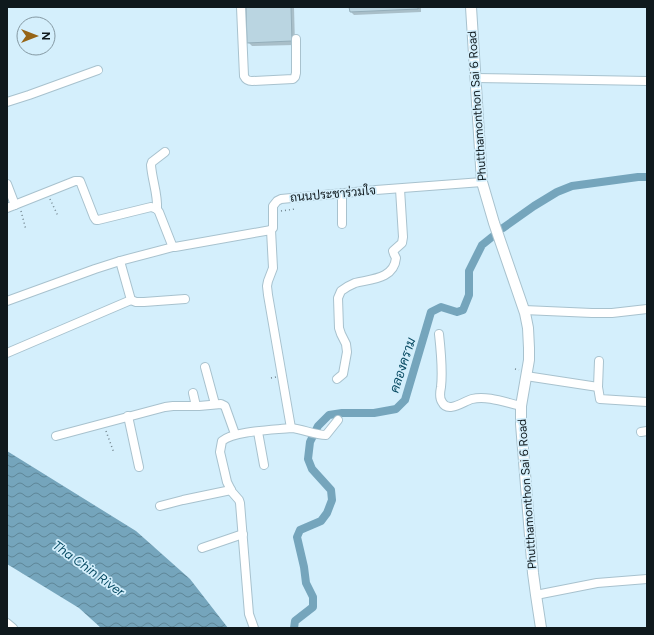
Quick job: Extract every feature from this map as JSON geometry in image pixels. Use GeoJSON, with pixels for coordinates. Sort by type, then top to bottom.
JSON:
{"type":"FeatureCollection","features":[{"type":"Feature","properties":{"kind":"main road","name":"Phutthamonthon Sai 6 Road"},"geometry":{"type":"LineString","coordinates":[[470,7],[482,182],[494,223],[524,310],[528,328],[529,360],[521,406],[521,424],[536,595],[541,628]]}},
{"type":"Feature","properties":{"kind":"street"},"geometry":{"type":"LineString","coordinates":[[241,7],[244,76],[248,81],[293,79],[295,77],[296,39]]}},
{"type":"Feature","properties":{"kind":"street"},"geometry":{"type":"LineString","coordinates":[[7,102],[98,70]]}},
{"type":"Feature","properties":{"kind":"street"},"geometry":{"type":"LineString","coordinates":[[475,78],[647,81]]}},
{"type":"Feature","properties":{"kind":"street"},"geometry":{"type":"LineString","coordinates":[[165,152],[152,162],[151,165],[155,190],[158,198],[157,209],[173,247]]}},
{"type":"Feature","properties":{"kind":"street"},"geometry":{"type":"LineString","coordinates":[[7,184],[14,205],[75,181],[80,181],[96,220],[151,207],[157,209]]}},
{"type":"Feature","properties":{"kind":"street","name":"ถนนประชาร่วมใจ"},"geometry":{"type":"LineString","coordinates":[[291,428],[267,286],[273,268],[271,230],[273,228],[273,206],[275,202],[281,199],[342,193],[482,182]]}},
{"type":"Feature","properties":{"kind":"street"},"geometry":{"type":"LineString","coordinates":[[337,379],[343,374],[347,352],[346,344],[340,334],[339,328],[338,298],[340,290],[349,285],[381,278],[386,275],[394,265],[396,258],[393,251],[402,243],[403,237],[400,189]]}},
{"type":"Feature","properties":{"kind":"street"},"geometry":{"type":"LineString","coordinates":[[342,193],[342,224]]}},
{"type":"Feature","properties":{"kind":"street"},"geometry":{"type":"LineString","coordinates":[[7,301],[76,275],[120,261],[173,247],[271,230]]}},
{"type":"Feature","properties":{"kind":"street"},"geometry":{"type":"LineString","coordinates":[[120,261],[131,300]]}},
{"type":"Feature","properties":{"kind":"street"},"geometry":{"type":"LineString","coordinates":[[7,353],[131,300],[140,302],[184,299]]}},
{"type":"Feature","properties":{"kind":"street"},"geometry":{"type":"LineString","coordinates":[[524,310],[612,313],[647,309]]}},
{"type":"Feature","properties":{"kind":"street"},"geometry":{"type":"LineString","coordinates":[[439,334],[442,365],[440,393],[442,403],[445,406],[457,406],[469,400],[484,398],[521,406]]}},
{"type":"Feature","properties":{"kind":"street"},"geometry":{"type":"LineString","coordinates":[[599,361],[598,387],[600,399],[647,402]]}},
{"type":"Feature","properties":{"kind":"street"},"geometry":{"type":"LineString","coordinates":[[205,367],[215,404]]}},
{"type":"Feature","properties":{"kind":"street"},"geometry":{"type":"LineString","coordinates":[[526,376],[598,387]]}},
{"type":"Feature","properties":{"kind":"street"},"geometry":{"type":"LineString","coordinates":[[193,393],[196,406]]}},
{"type":"Feature","properties":{"kind":"street"},"geometry":{"type":"LineString","coordinates":[[56,436],[165,407],[215,404],[225,406],[235,434]]}},
{"type":"Feature","properties":{"kind":"street"},"geometry":{"type":"LineString","coordinates":[[128,416],[139,467]]}},
{"type":"Feature","properties":{"kind":"street"},"geometry":{"type":"LineString","coordinates":[[254,628],[249,614],[240,503],[227,482],[221,458],[220,446],[222,441],[235,434],[291,428],[326,435],[338,420]]}},
{"type":"Feature","properties":{"kind":"street"},"geometry":{"type":"LineString","coordinates":[[258,432],[264,465]]}},
{"type":"Feature","properties":{"kind":"street"},"geometry":{"type":"LineString","coordinates":[[160,506],[231,490]]}},
{"type":"Feature","properties":{"kind":"street"},"geometry":{"type":"LineString","coordinates":[[202,548],[243,534]]}},
{"type":"Feature","properties":{"kind":"street"},"geometry":{"type":"LineString","coordinates":[[536,595],[597,583],[647,579]]}},
{"type":"Feature","properties":{"kind":"street"},"geometry":{"type":"LineString","coordinates":[[7,623],[13,628]]}},
{"type":"Feature","properties":{"kind":"path"},"geometry":{"type":"LineString","coordinates":[[47,192],[58,216]]}},
{"type":"Feature","properties":{"kind":"path"},"geometry":{"type":"LineString","coordinates":[[14,205],[26,230]]}},
{"type":"Feature","properties":{"kind":"path"},"geometry":{"type":"LineString","coordinates":[[273,213],[295,209]]}},
{"type":"Feature","properties":{"kind":"path"},"geometry":{"type":"LineString","coordinates":[[103,423],[114,453]]}},
{"type":"Feature","properties":{"kind":"water","name":"Tha Chin River"},"geometry":{"type":"Polygon","coordinates":[[[7,451],[136,531],[190,579],[228,628],[101,628],[79,608],[7,564],[7,451]]]}},
{"type":"Feature","properties":{"kind":"building"},"geometry":{"type":"Polygon","coordinates":[[[246,7],[291,7],[292,41],[247,43],[246,7]]]}},
{"type":"Feature","properties":{"kind":"building"},"geometry":{"type":"Polygon","coordinates":[[[349,7],[418,7],[418,9],[350,12],[349,7]]]}},
{"type":"Feature","properties":{"kind":"waterway","name":"คลองคราม"},"geometry":{"type":"LineString","coordinates":[[503,228],[534,206],[557,192],[572,186],[647,177]]}},
{"type":"Feature","properties":{"kind":"waterway","name":"คลองคราม"},"geometry":{"type":"LineString","coordinates":[[294,628],[295,621],[313,607],[313,597],[306,583],[297,537],[300,530],[321,521],[327,513],[332,500],[331,490],[312,469],[308,459],[310,442],[318,426],[329,415],[342,413],[374,413],[396,409],[405,400],[431,312],[441,307],[457,312],[463,310],[469,295],[469,271],[482,245],[492,237]]}}]}
